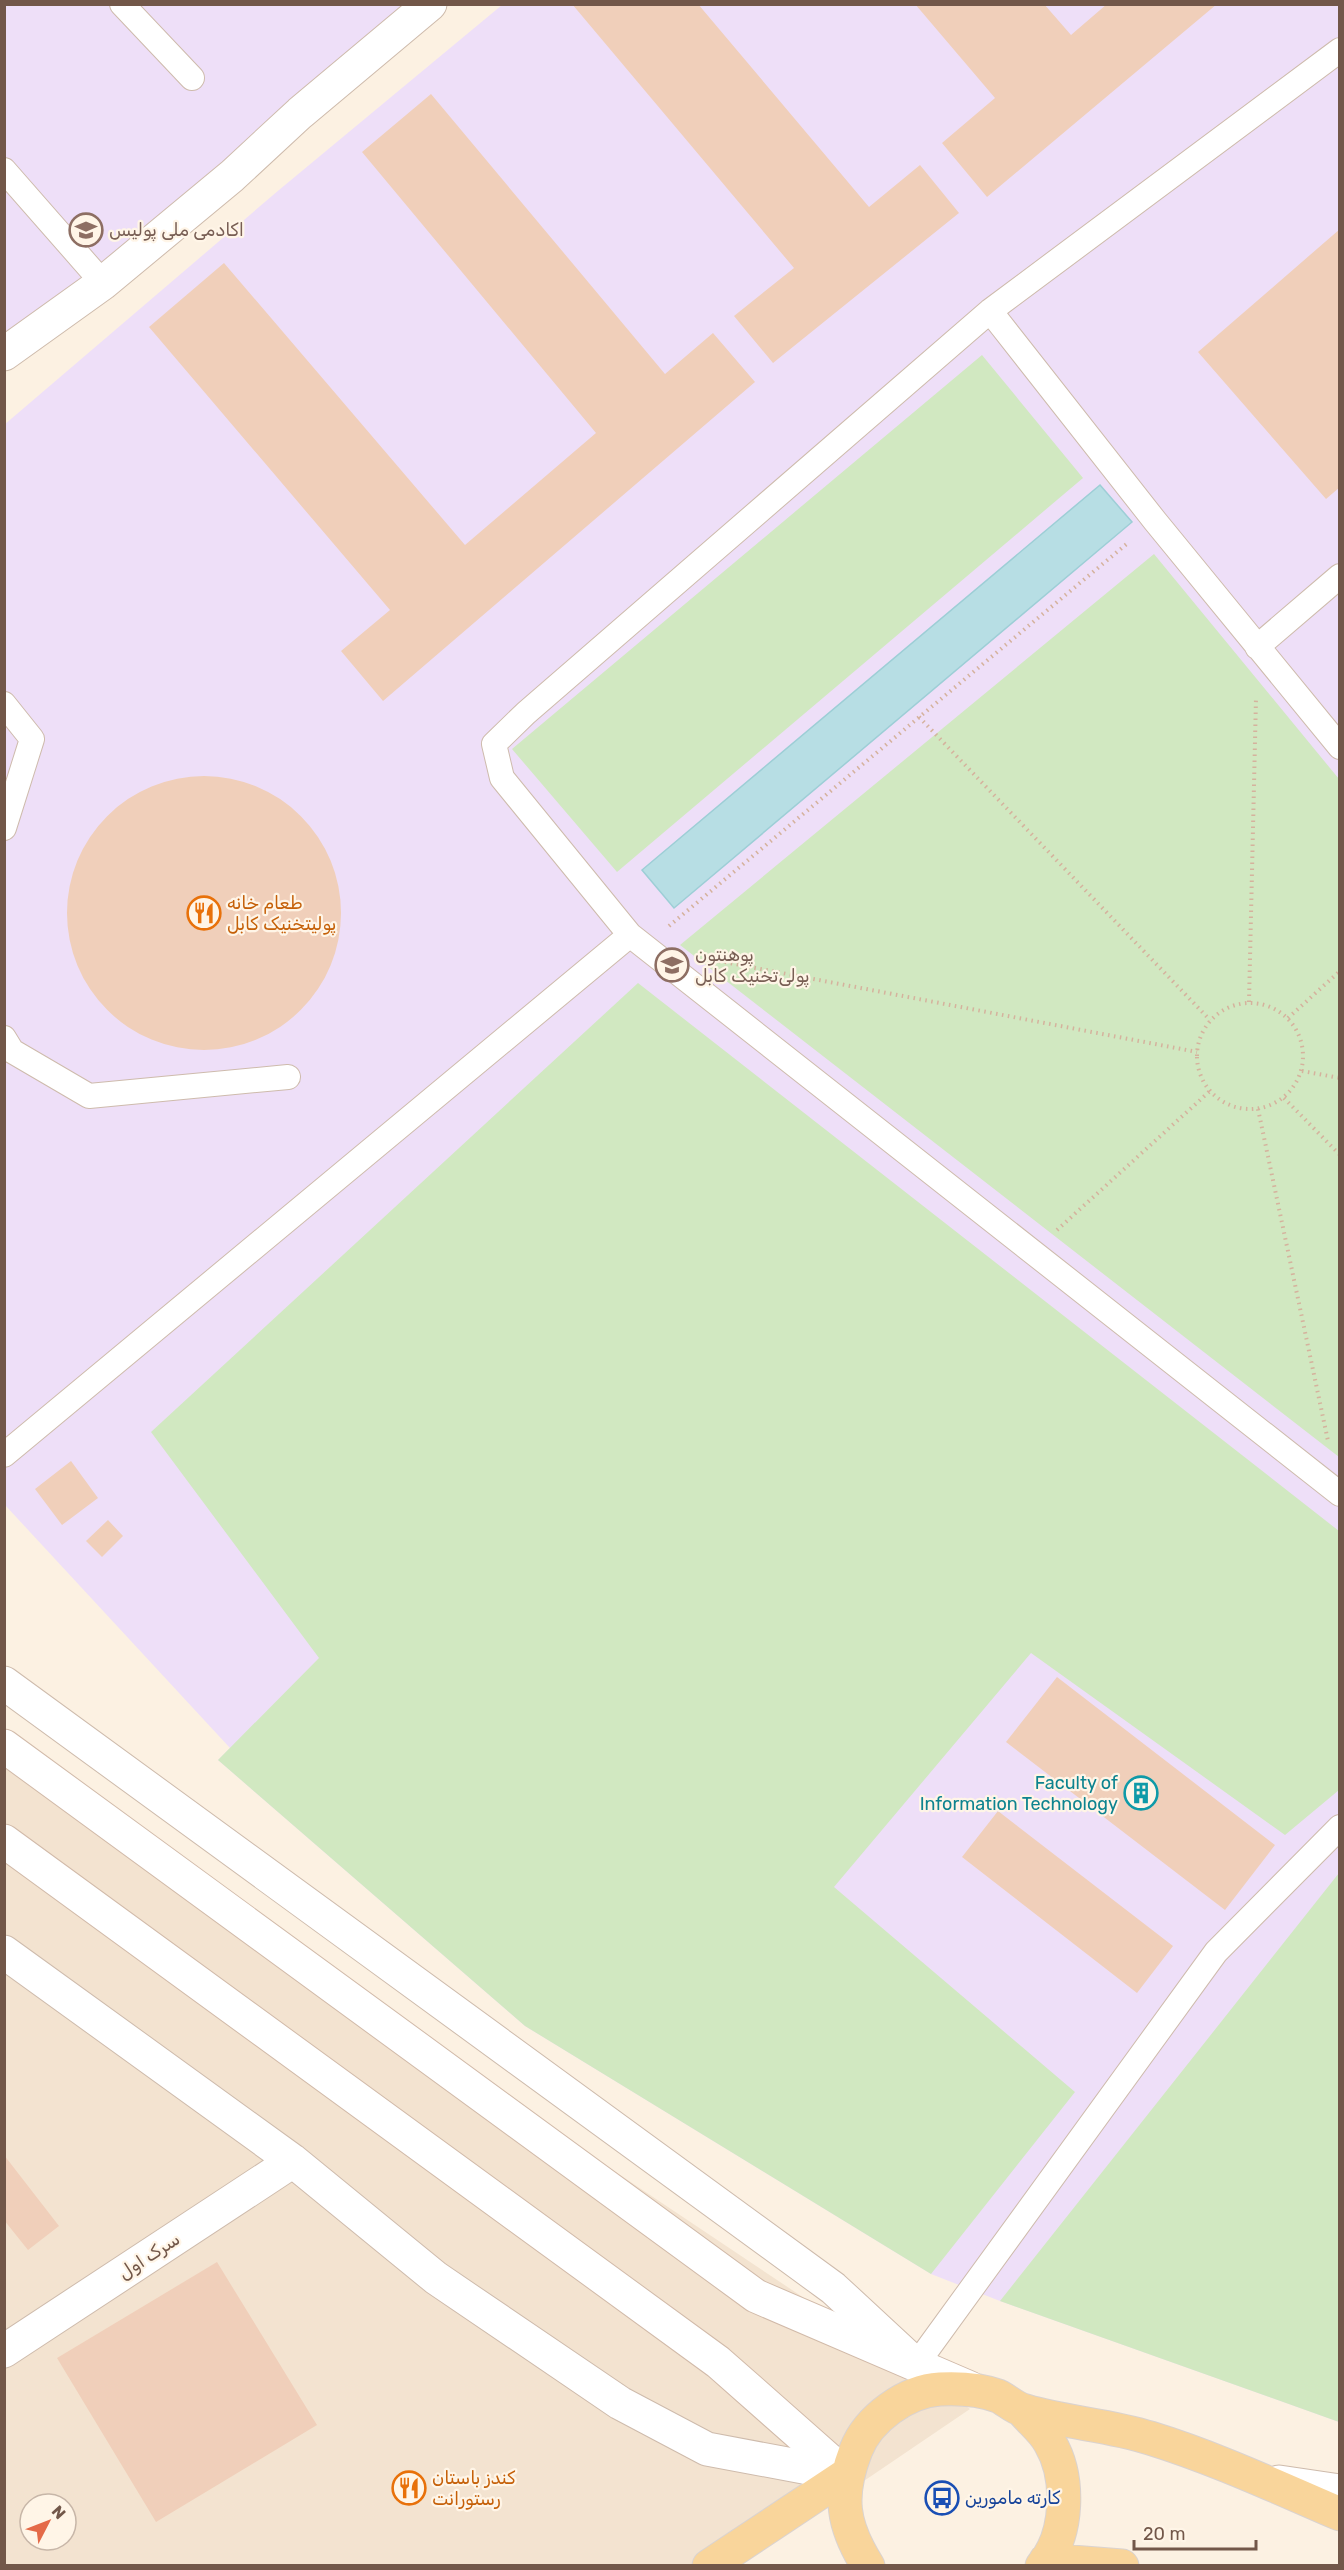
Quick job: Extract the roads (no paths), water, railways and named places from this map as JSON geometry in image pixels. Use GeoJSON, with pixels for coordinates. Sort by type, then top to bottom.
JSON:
{"type":"FeatureCollection","features":[{"type":"Feature","properties":{"kind":"main road"},"geometry":{"type":"LineString","coordinates":[[868,2565],[854,2543],[844,2510],[846,2475],[858,2444],[878,2418],[905,2398],[937,2389],[970,2388],[998,2396],[1023,2411],[1050,2442],[1064,2478],[1062,2523],[1044,2563],[1122,2565]]}},
{"type":"Feature","properties":{"kind":"main road"},"geometry":{"type":"LineString","coordinates":[[1023,2411],[1149,2438],[1258,2478],[1340,2514]]}},
{"type":"Feature","properties":{"kind":"main road"},"geometry":{"type":"LineString","coordinates":[[710,2565],[846,2475]]}},
{"type":"Feature","properties":{"kind":"street"},"geometry":{"type":"LineString","coordinates":[[4,354],[103,283],[232,176],[300,113],[430,4]]}},
{"type":"Feature","properties":{"kind":"street"},"geometry":{"type":"LineString","coordinates":[[4,1683],[833,2288],[916,2365]]}},
{"type":"Feature","properties":{"kind":"street"},"geometry":{"type":"LineString","coordinates":[[4,1746],[756,2296],[970,2388]]}},
{"type":"Feature","properties":{"kind":"street"},"geometry":{"type":"LineString","coordinates":[[4,1841],[718,2362],[846,2475]]}},
{"type":"Feature","properties":{"kind":"street"},"geometry":{"type":"LineString","coordinates":[[4,1952],[293,2162],[436,2278],[620,2403],[707,2449],[846,2475]]}},
{"type":"Feature","properties":{"kind":"street","name":"سرک‌ اول"},"geometry":{"type":"LineString","coordinates":[[4,2351],[293,2162]]}},
{"type":"Feature","properties":{"kind":"street"},"geometry":{"type":"LineString","coordinates":[[1258,2478],[1340,2491]]}},
{"type":"Feature","properties":{"kind":"lane"},"geometry":{"type":"LineString","coordinates":[[122,4],[192,78]]}},
{"type":"Feature","properties":{"kind":"lane"},"geometry":{"type":"LineString","coordinates":[[1339,1494],[637,941],[502,778],[494,744],[526,712],[990,311],[1340,50]]}},
{"type":"Feature","properties":{"kind":"lane"},"geometry":{"type":"LineString","coordinates":[[4,170],[103,283]]}},
{"type":"Feature","properties":{"kind":"lane"},"geometry":{"type":"LineString","coordinates":[[990,311],[1155,521],[1340,747]]}},
{"type":"Feature","properties":{"kind":"lane"},"geometry":{"type":"LineString","coordinates":[[1257,647],[1340,576]]}},
{"type":"Feature","properties":{"kind":"lane"},"geometry":{"type":"LineString","coordinates":[[4,704],[32,739],[4,828]]}},
{"type":"Feature","properties":{"kind":"lane"},"geometry":{"type":"LineString","coordinates":[[4,1455],[637,941]]}},
{"type":"Feature","properties":{"kind":"lane"},"geometry":{"type":"LineString","coordinates":[[4,1038],[12,1051],[88,1096],[288,1077]]}},
{"type":"Feature","properties":{"kind":"lane"},"geometry":{"type":"LineString","coordinates":[[916,2365],[1216,1952],[1340,1827]]}},
{"type":"Feature","properties":{"kind":"water"},"geometry":{"type":"Polygon","coordinates":[[[1100,485],[1132,522],[674,908],[642,870],[1100,485]]]}},
{"type":"Feature","properties":{"kind":"place","name":"اکادمی ملی پولیس"},"geometry":{"type":"Point","coordinates":[86,230]}},
{"type":"Feature","properties":{"kind":"place","name":"طعام خانه پولیتخنیک کابل"},"geometry":{"type":"Point","coordinates":[204,913]}},
{"type":"Feature","properties":{"kind":"place","name":"پوهنتون پولی‌تخنیک کابل"},"geometry":{"type":"Point","coordinates":[672,965]}},
{"type":"Feature","properties":{"kind":"place","name":"Faculty of Information Technology"},"geometry":{"type":"Point","coordinates":[1141,1793]}},
{"type":"Feature","properties":{"kind":"place","name":"کندز باستان رستورانت"},"geometry":{"type":"Point","coordinates":[409,2488]}},
{"type":"Feature","properties":{"kind":"place","name":"کارته مامورین"},"geometry":{"type":"Point","coordinates":[942,2498]}}]}
